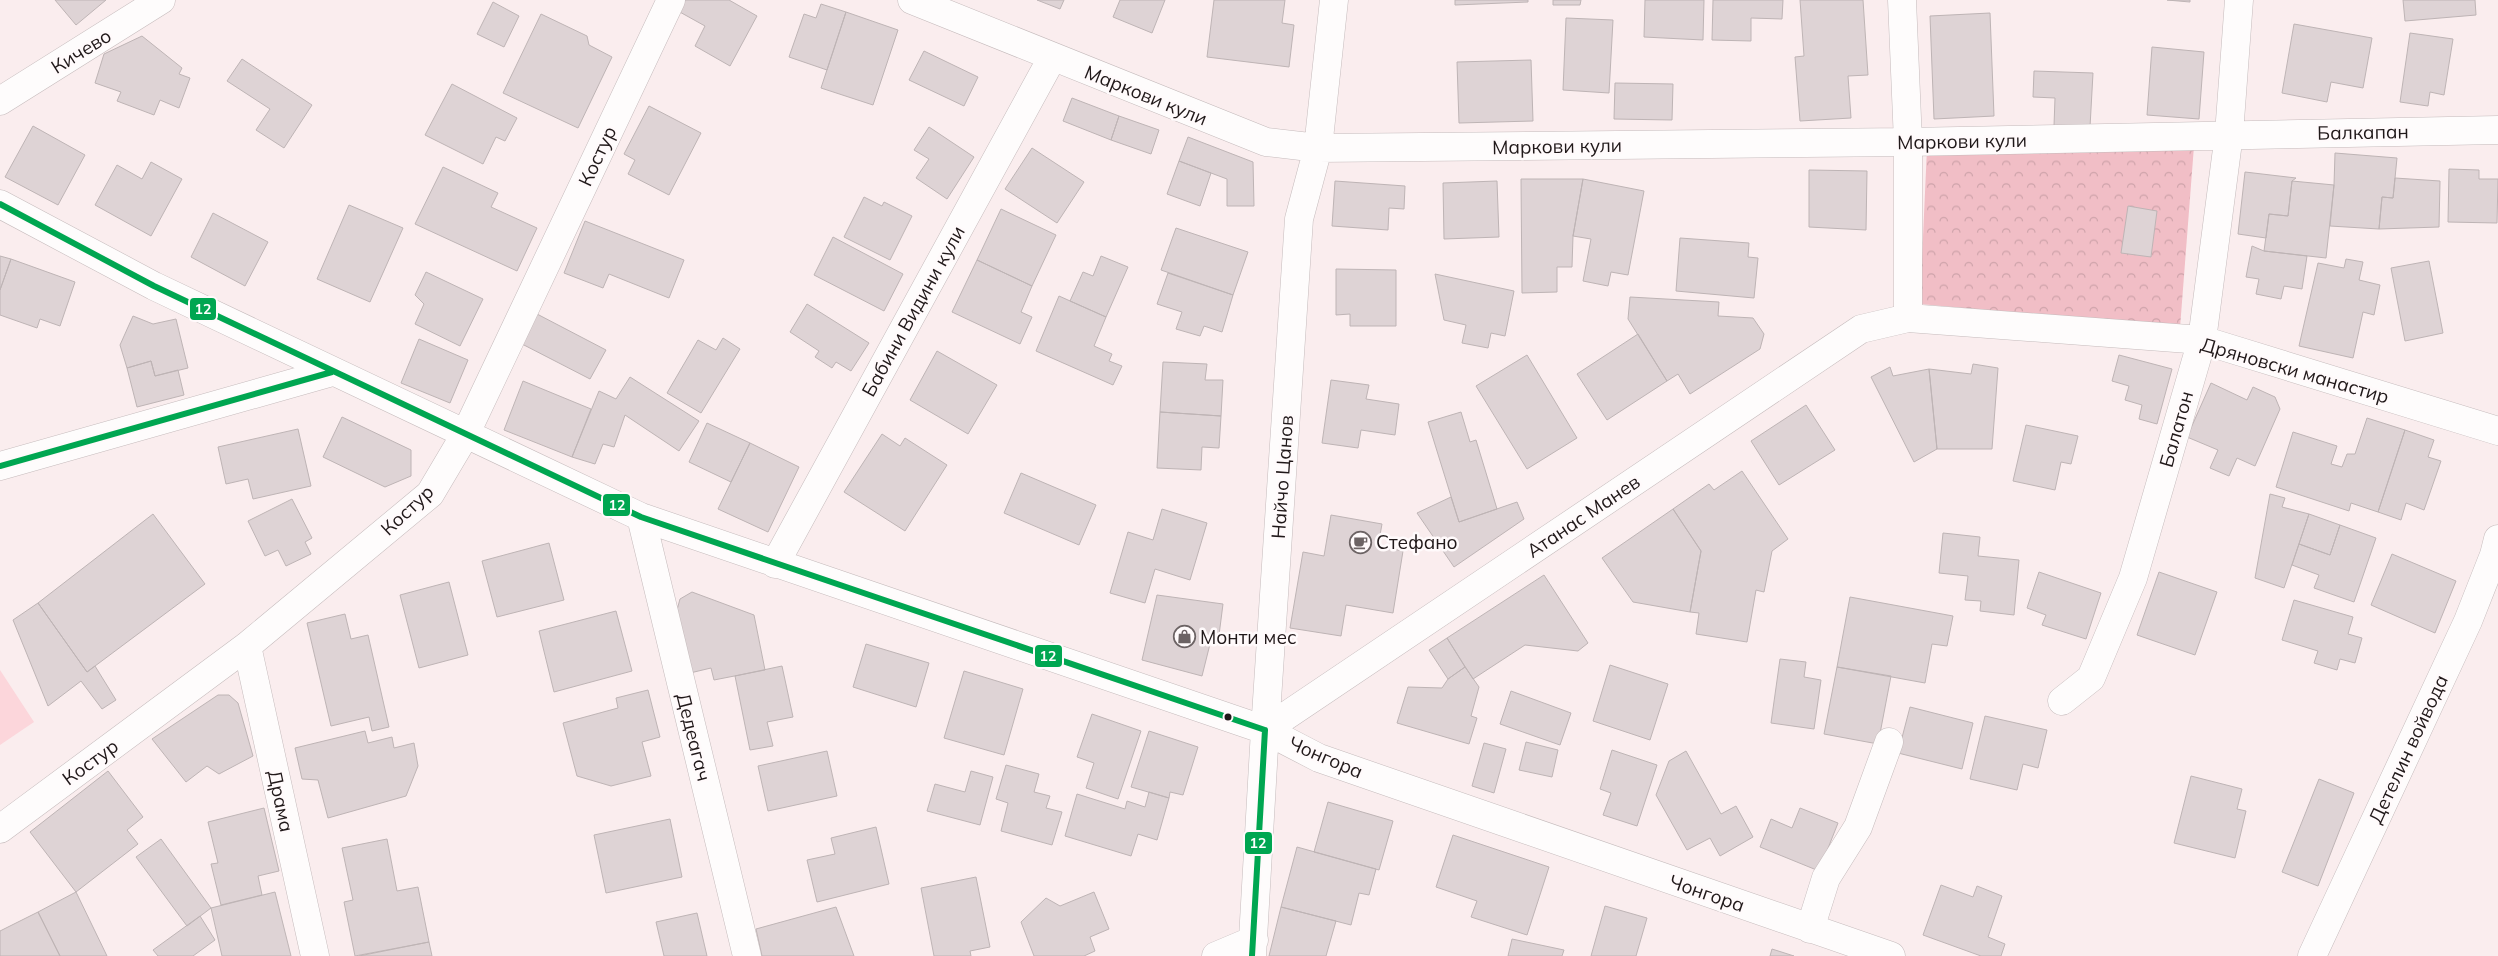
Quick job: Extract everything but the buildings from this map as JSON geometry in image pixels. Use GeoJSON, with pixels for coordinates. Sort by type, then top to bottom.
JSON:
{"type":"FeatureCollection","features":[{"type":"Feature","properties":{"kind":"street","name":"Кичево"},"geometry":{"type":"LineString","coordinates":[[0,102],[161,0]]}},
{"type":"Feature","properties":{"kind":"street","name":"Костур"},"geometry":{"type":"LineString","coordinates":[[0,828],[247,646],[430,494],[464,435],[671,0]]}},
{"type":"Feature","properties":{"kind":"street","name":"Маркови кули"},"geometry":{"type":"LineString","coordinates":[[912,0],[943,5],[1052,58],[1266,142],[1318,148],[1908,142],[2229,134]]}},
{"type":"Feature","properties":{"kind":"street","name":"Найчо Цанов"},"geometry":{"type":"LineString","coordinates":[[1253,948],[1265,730],[1299,219],[1318,148],[1334,0]]}},
{"type":"Feature","properties":{"kind":"street"},"geometry":{"type":"LineString","coordinates":[[1902,0],[1908,142],[1908,318]]}},
{"type":"Feature","properties":{"kind":"street","name":"Балатон"},"geometry":{"type":"LineString","coordinates":[[2062,701],[2091,678],[2133,578],[2202,340],[2229,134],[2240,0]]}},
{"type":"Feature","properties":{"kind":"street","name":"Бабини Видини кули"},"geometry":{"type":"LineString","coordinates":[[775,564],[1052,58]]}},
{"type":"Feature","properties":{"kind":"street","name":"Балкапан"},"geometry":{"type":"LineString","coordinates":[[2229,134],[2498,130]]}},
{"type":"Feature","properties":{"kind":"street","name":"Чонгора"},"geometry":{"type":"LineString","coordinates":[[2,207],[154,286],[464,435],[641,517],[1265,730],[1319,758],[1810,928],[1847,949],[1891,956]]}},
{"type":"Feature","properties":{"kind":"street","name":"Дряновски манастир"},"geometry":{"type":"LineString","coordinates":[[1908,318],[2202,340],[2498,431]]}},
{"type":"Feature","properties":{"kind":"street","name":"Атанас Манев"},"geometry":{"type":"LineString","coordinates":[[1265,730],[1861,329],[1908,318]]}},
{"type":"Feature","properties":{"kind":"street"},"geometry":{"type":"LineString","coordinates":[[0,466],[332,372]]}},
{"type":"Feature","properties":{"kind":"street","name":"Дедеагач"},"geometry":{"type":"LineString","coordinates":[[641,517],[747,956]]}},
{"type":"Feature","properties":{"kind":"street","name":"Детелин войвода"},"geometry":{"type":"LineString","coordinates":[[2312,956],[2468,621],[2494,555],[2498,539]]}},
{"type":"Feature","properties":{"kind":"street","name":"Драма"},"geometry":{"type":"LineString","coordinates":[[247,646],[315,956]]}},
{"type":"Feature","properties":{"kind":"street"},"geometry":{"type":"LineString","coordinates":[[1810,928],[1826,878],[1858,828],[1888,742]]}},
{"type":"Feature","properties":{"kind":"street"},"geometry":{"type":"LineString","coordinates":[[1216,956],[1253,948]]}},
{"type":"Feature","properties":{"kind":"shaded area"},"geometry":{"type":"Polygon","coordinates":[[[0,670],[34,722],[0,745],[0,670]]]}},
{"type":"Feature","properties":{"kind":"green space"},"geometry":{"type":"Polygon","coordinates":[[[2194,146],[2180,328],[1920,304],[1927,148],[2194,146]]]}},
{"type":"Feature","properties":{"kind":"transit line","name":"12"},"geometry":{"type":"LineString","coordinates":[[0,204],[154,286],[641,517],[1265,730]]}},
{"type":"Feature","properties":{"kind":"transit line","name":"12"},"geometry":{"type":"LineString","coordinates":[[0,466],[332,372]]}},
{"type":"Feature","properties":{"kind":"transit line","name":"12"},"geometry":{"type":"LineString","coordinates":[[1252,956],[1265,730]]}},
{"type":"Feature","properties":{"kind":"place","name":"Стефано"},"geometry":{"type":"Point","coordinates":[1360,542]}},
{"type":"Feature","properties":{"kind":"place","name":"Монти мес"},"geometry":{"type":"Point","coordinates":[1184,637]}}]}
